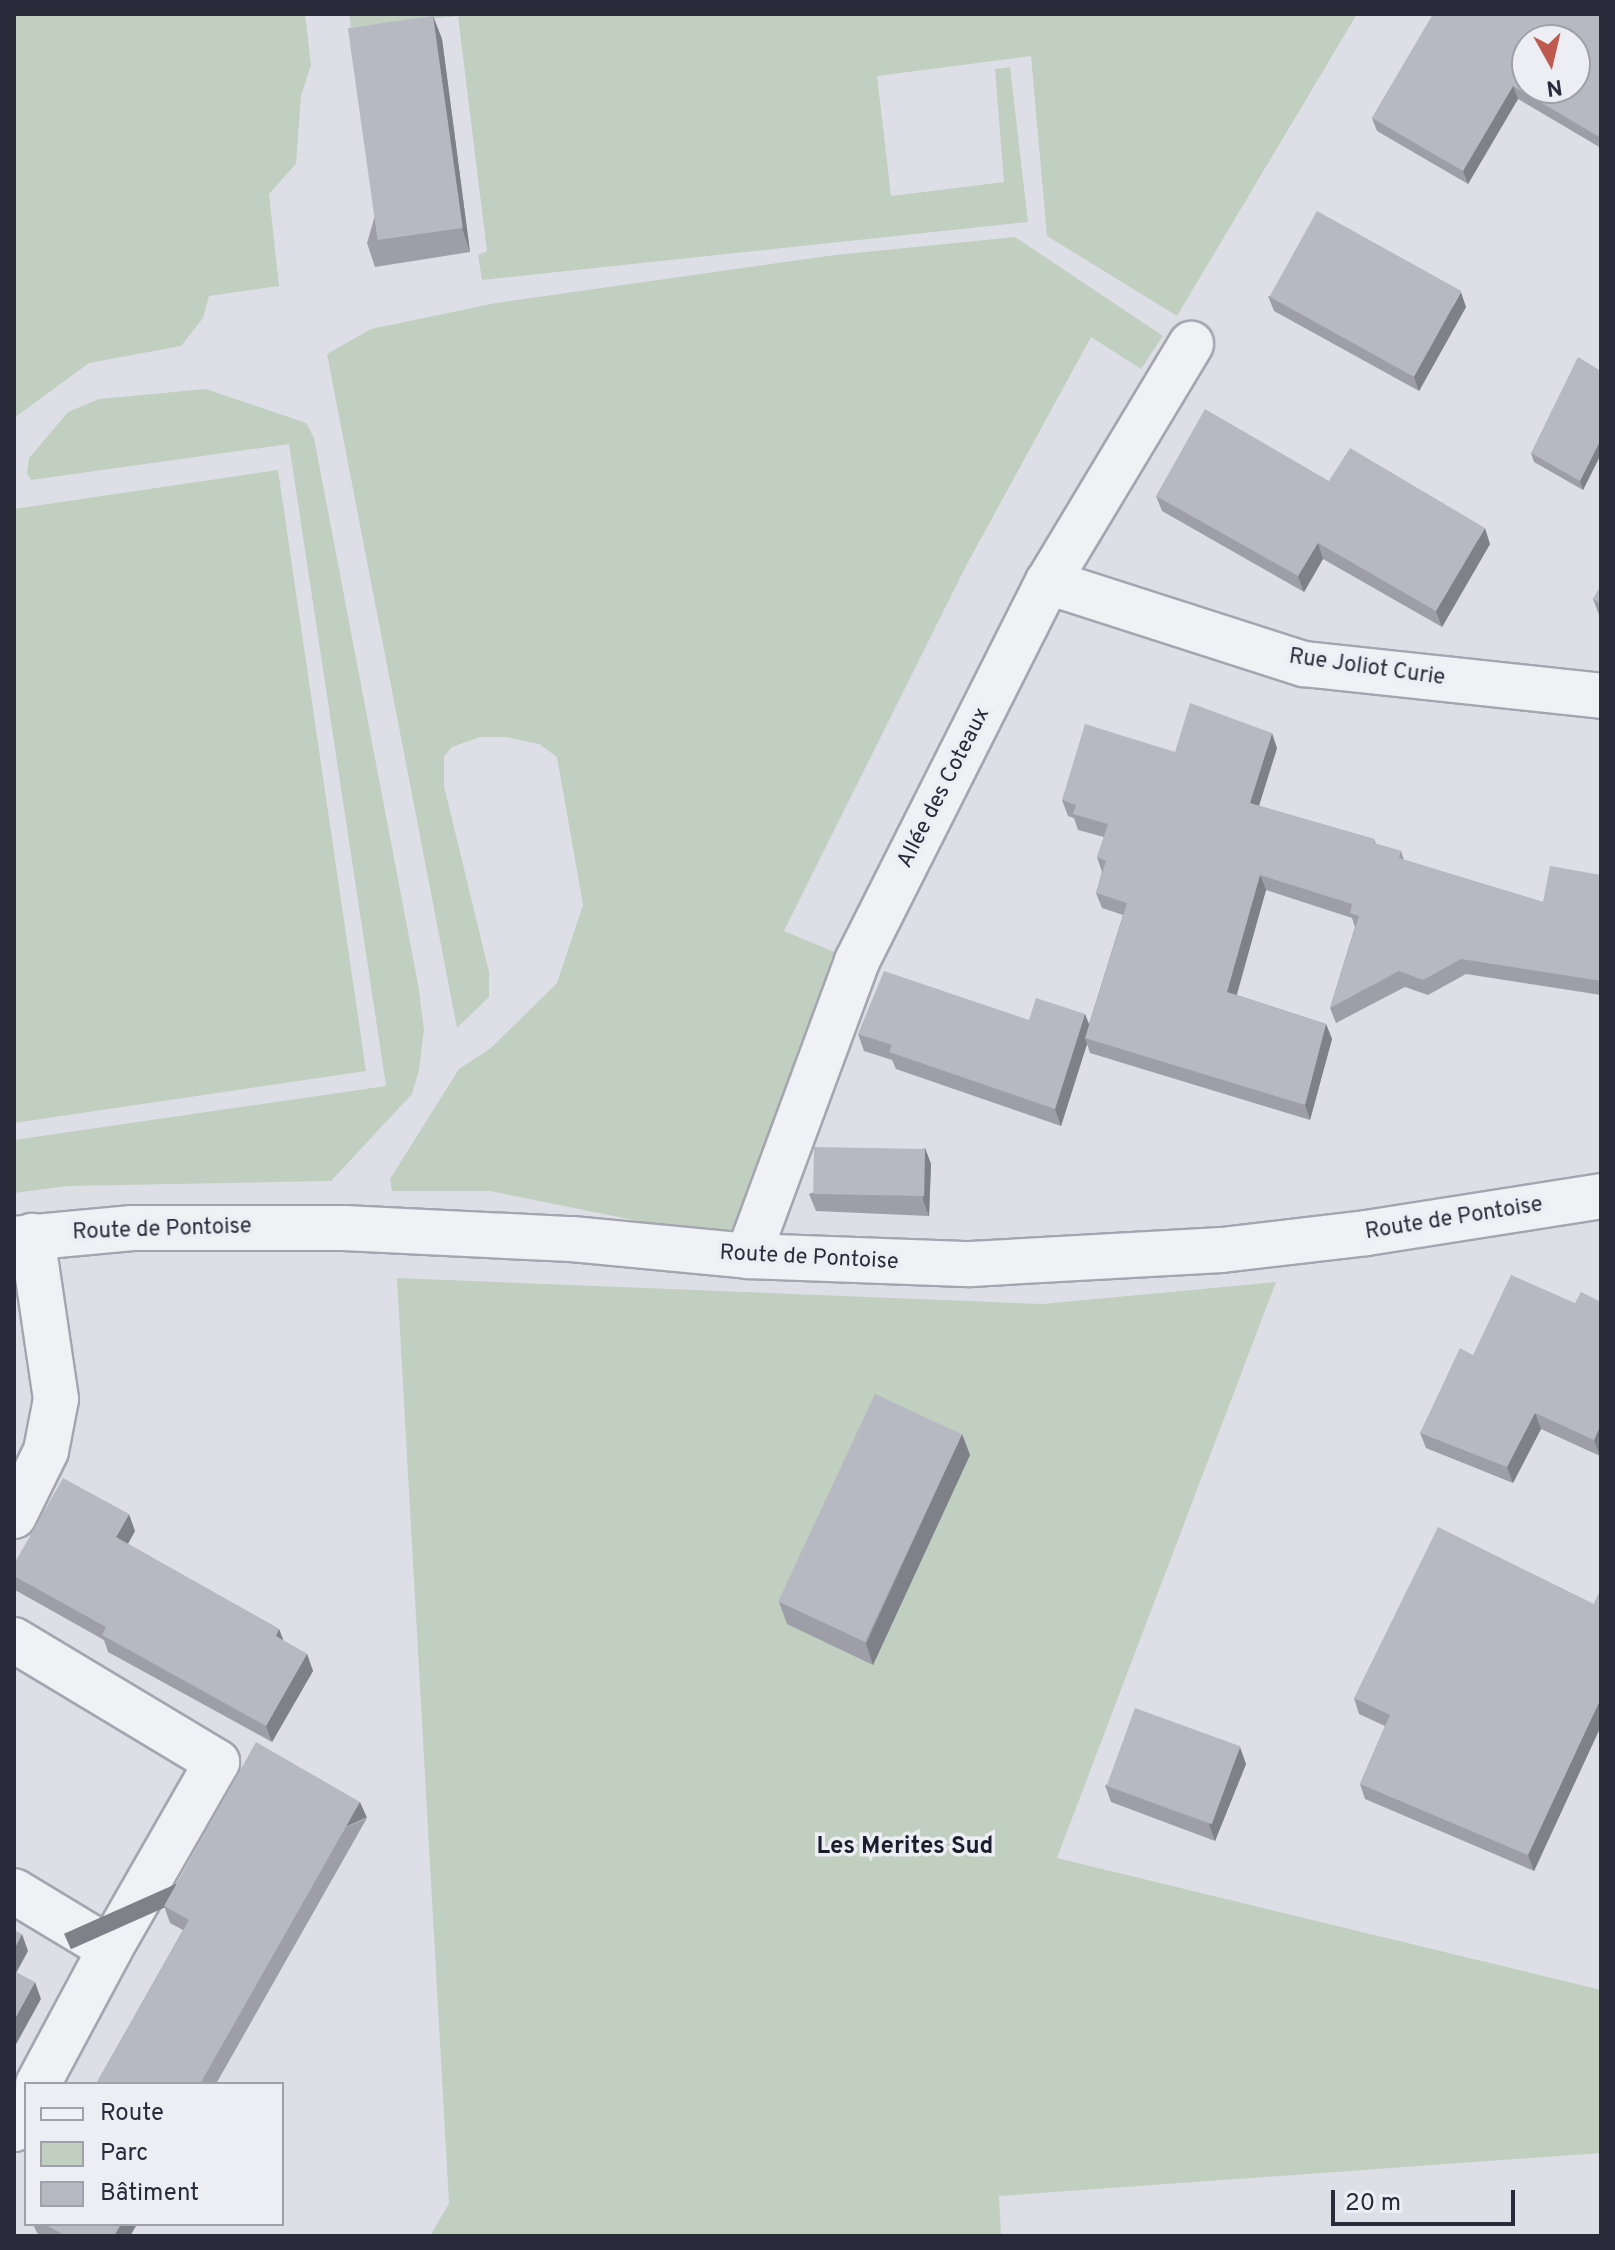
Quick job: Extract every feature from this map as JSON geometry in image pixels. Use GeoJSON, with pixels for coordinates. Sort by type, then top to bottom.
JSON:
{"type":"FeatureCollection","features":[{"type":"Feature","properties":{"kind":"street","name":"Allée des Coteaux"},"geometry":{"type":"LineString","coordinates":[[748,1256],[857,961],[1048,582],[1191,344]]}},
{"type":"Feature","properties":{"kind":"street","name":"Rue Joliot Curie"},"geometry":{"type":"LineString","coordinates":[[1048,582],[1304,664],[1601,696]]}},
{"type":"Feature","properties":{"kind":"street","name":"Route de Pontoise"},"geometry":{"type":"LineString","coordinates":[[23,1237],[223,1226],[344,1228],[572,1239],[748,1256],[971,1264],[1191,1252],[1366,1233],[1601,1196]]}},
{"type":"Feature","properties":{"kind":"street"},"geometry":{"type":"LineString","coordinates":[[14,1516],[46,1451],[56,1399],[23,1237]]}},
{"type":"Feature","properties":{"kind":"street"},"geometry":{"type":"LineString","coordinates":[[14,1640],[217,1762],[110,1949],[39,2082]]}},
{"type":"Feature","properties":{"kind":"street"},"geometry":{"type":"LineString","coordinates":[[14,1891],[110,1949]]}},
{"type":"Feature","properties":{"kind":"street"},"geometry":{"type":"LineString","coordinates":[[14,2129],[24,2111]]}},
{"type":"Feature","properties":{"kind":"green space"},"geometry":{"type":"Polygon","coordinates":[[[14,14],[305,14],[311,65],[301,96],[296,164],[269,194],[279,286],[209,296],[203,318],[181,346],[89,363],[14,418],[14,14]]]}},
{"type":"Feature","properties":{"kind":"green space"},"geometry":{"type":"Polygon","coordinates":[[[349,14],[1357,14],[1177,316],[1047,236],[1031,56],[877,76],[891,196],[1004,182],[995,69],[1010,67],[1028,222],[482,280],[478,255],[487,251],[458,16],[351,27],[349,14]]]}},
{"type":"Feature","properties":{"kind":"green space"},"geometry":{"type":"Polygon","coordinates":[[[1015,237],[1163,336],[1141,369],[1091,337],[966,566],[784,931],[839,954],[738,1228],[728,1236],[713,1236],[490,1191],[392,1191],[390,1179],[459,1069],[491,1048],[557,983],[583,905],[557,757],[539,744],[505,737],[480,737],[452,747],[444,757],[444,786],[489,972],[489,997],[457,1028],[327,354],[371,329],[496,303],[835,255],[1015,237]]]}},
{"type":"Feature","properties":{"kind":"green space"},"geometry":{"type":"Polygon","coordinates":[[[206,389],[306,423],[314,438],[418,984],[424,1030],[419,1070],[412,1094],[331,1181],[67,1186],[14,1193],[14,1140],[386,1086],[289,444],[31,480],[27,473],[29,458],[68,412],[99,399],[206,389]]]}},
{"type":"Feature","properties":{"kind":"green space"},"geometry":{"type":"Polygon","coordinates":[[[278,470],[366,1071],[14,1123],[14,509],[278,470]]]}},
{"type":"Feature","properties":{"kind":"green space"},"geometry":{"type":"Polygon","coordinates":[[[397,1278],[1042,1304],[1276,1282],[1057,1858],[1601,1990],[1601,2153],[999,2196],[1001,2236],[430,2236],[449,2203],[397,1278]]]}},
{"type":"Feature","properties":{"kind":"building"},"geometry":{"type":"Polygon","coordinates":[[[1433,14],[1601,14],[1601,138],[1543,104],[1591,104],[1591,24],[1511,24],[1511,89],[1463,171],[1372,118],[1433,14]]]}},
{"type":"Feature","properties":{"kind":"building"},"geometry":{"type":"Polygon","coordinates":[[[433,16],[463,228],[378,240],[348,28],[433,16]]]}},
{"type":"Feature","properties":{"kind":"building"},"geometry":{"type":"Polygon","coordinates":[[[1317,211],[1461,291],[1414,377],[1269,297],[1317,211]]]}},
{"type":"Feature","properties":{"kind":"building"},"geometry":{"type":"Polygon","coordinates":[[[1578,357],[1601,371],[1601,439],[1580,481],[1531,453],[1578,357]]]}},
{"type":"Feature","properties":{"kind":"building"},"geometry":{"type":"Polygon","coordinates":[[[1205,409],[1329,481],[1350,448],[1485,528],[1436,611],[1318,543],[1298,576],[1156,496],[1205,409]]]}},
{"type":"Feature","properties":{"kind":"building"},"geometry":{"type":"Polygon","coordinates":[[[1601,586],[1601,604],[1593,599],[1601,586]]]}},
{"type":"Feature","properties":{"kind":"building"},"geometry":{"type":"Polygon","coordinates":[[[1190,703],[1272,733],[1250,803],[1374,839],[1374,843],[1401,851],[1399,858],[1543,902],[1550,866],[1601,875],[1601,981],[1461,959],[1423,980],[1399,971],[1330,1008],[1359,916],[1350,913],[1352,904],[1260,875],[1227,992],[1326,1024],[1305,1105],[1085,1038],[1127,903],[1096,893],[1106,861],[1097,857],[1108,824],[1073,814],[1076,805],[1062,800],[1085,724],[1175,752],[1190,703]]]}},
{"type":"Feature","properties":{"kind":"building"},"geometry":{"type":"Polygon","coordinates":[[[884,971],[1029,1020],[1036,998],[1085,1014],[1055,1109],[889,1052],[892,1045],[858,1034],[884,971]]]}},
{"type":"Feature","properties":{"kind":"building"},"geometry":{"type":"Polygon","coordinates":[[[814,1147],[925,1149],[924,1196],[813,1194],[814,1147]]]}},
{"type":"Feature","properties":{"kind":"building"},"geometry":{"type":"Polygon","coordinates":[[[1511,1275],[1575,1303],[1581,1292],[1601,1302],[1601,1429],[1594,1440],[1535,1413],[1507,1467],[1420,1433],[1460,1348],[1473,1355],[1511,1275]]]}},
{"type":"Feature","properties":{"kind":"building"},"geometry":{"type":"Polygon","coordinates":[[[875,1394],[962,1435],[865,1642],[778,1602],[875,1394]]]}},
{"type":"Feature","properties":{"kind":"building"},"geometry":{"type":"Polygon","coordinates":[[[63,1478],[129,1514],[116,1537],[279,1629],[276,1636],[307,1654],[266,1726],[102,1635],[106,1627],[14,1576],[14,1564],[63,1478]]]}},
{"type":"Feature","properties":{"kind":"building"},"geometry":{"type":"Polygon","coordinates":[[[1438,1527],[1594,1604],[1601,1589],[1601,1698],[1528,1855],[1360,1784],[1390,1715],[1354,1698],[1438,1527]]]}},
{"type":"Feature","properties":{"kind":"building"},"geometry":{"type":"Polygon","coordinates":[[[1135,1708],[1240,1746],[1212,1824],[1107,1786],[1135,1708]]]}},
{"type":"Feature","properties":{"kind":"building"},"geometry":{"type":"Polygon","coordinates":[[[256,1742],[360,1802],[201,2082],[97,2082],[189,1920],[164,1906],[256,1742]]]}},
{"type":"Feature","properties":{"kind":"building"},"geometry":{"type":"Polygon","coordinates":[[[14,1930],[22,1934],[14,1949],[14,1930]]]}},
{"type":"Feature","properties":{"kind":"building"},"geometry":{"type":"Polygon","coordinates":[[[14,1971],[35,1982],[14,2020],[14,1971]]]}},
{"type":"Feature","properties":{"kind":"building"},"geometry":{"type":"Polygon","coordinates":[[[48,2226],[120,2226],[114,2236],[66,2236],[48,2226]]]}},
{"type":"Feature","properties":{"kind":"district","name":"Les Merites Sud"},"geometry":{"type":"Point","coordinates":[905,1848]}}]}
